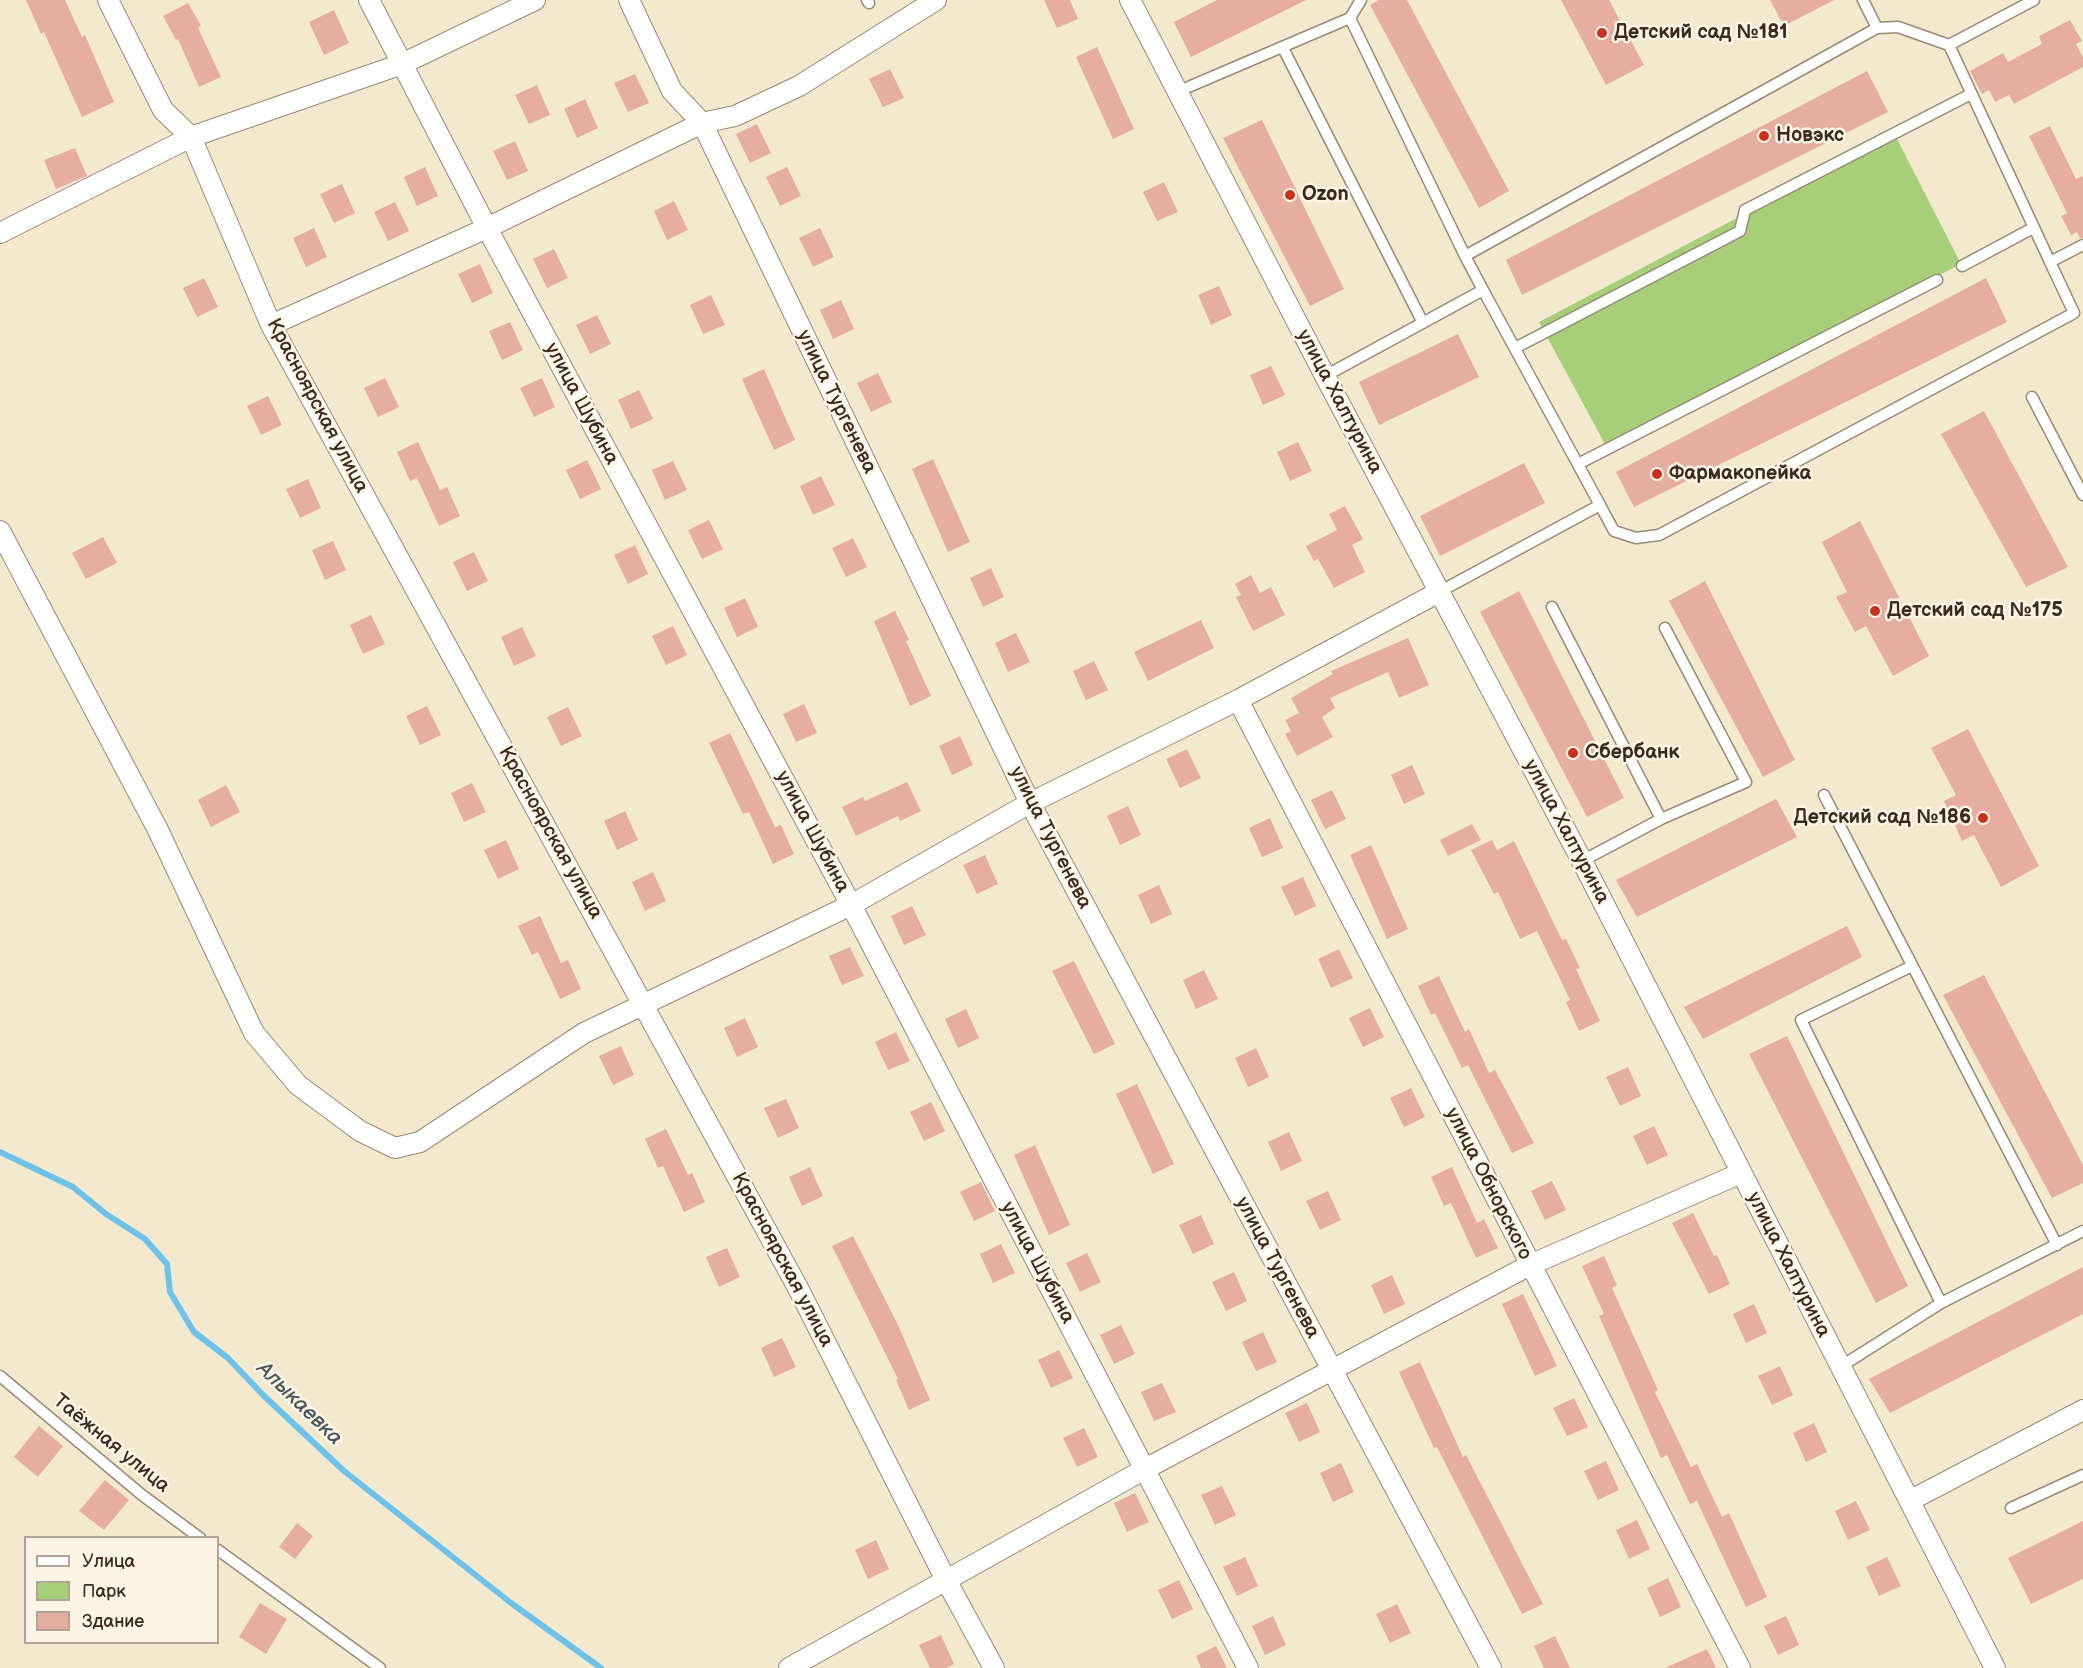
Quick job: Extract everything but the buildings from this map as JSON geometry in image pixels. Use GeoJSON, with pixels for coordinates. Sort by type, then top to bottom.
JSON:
{"type":"FeatureCollection","features":[{"type":"Feature","properties":{"kind":"street","name":"Красноярская улица"},"geometry":{"type":"LineString","coordinates":[[108,0],[163,110],[191,137],[271,325],[645,1004],[798,1288],[946,1580],[994,1668]]}},
{"type":"Feature","properties":{"kind":"street","name":"улица Шубина"},"geometry":{"type":"LineString","coordinates":[[369,0],[487,228],[851,905],[1248,1668]]}},
{"type":"Feature","properties":{"kind":"street"},"geometry":{"type":"LineString","coordinates":[[0,233],[191,137],[402,64],[535,0]]}},
{"type":"Feature","properties":{"kind":"street","name":"улица Тургенева"},"geometry":{"type":"LineString","coordinates":[[629,0],[672,91],[702,123],[1030,803],[1491,1668]]}},
{"type":"Feature","properties":{"kind":"street"},"geometry":{"type":"LineString","coordinates":[[271,325],[487,228],[702,123],[735,116],[799,86],[936,0]]}},
{"type":"Feature","properties":{"kind":"street","name":"улица Халтурина"},"geometry":{"type":"LineString","coordinates":[[1130,0],[1325,376],[1582,861],[1995,1668]]}},
{"type":"Feature","properties":{"kind":"street"},"geometry":{"type":"LineString","coordinates":[[0,531],[158,830],[254,1033],[298,1085],[360,1131],[395,1148],[420,1142],[584,1033],[851,905],[1030,803],[1238,700],[1439,592]]}},
{"type":"Feature","properties":{"kind":"street","name":"улица Обнорского"},"geometry":{"type":"LineString","coordinates":[[1238,700],[1740,1668]]}},
{"type":"Feature","properties":{"kind":"street"},"geometry":{"type":"LineString","coordinates":[[789,1668],[1145,1469],[1530,1265],[1741,1173]]}},
{"type":"Feature","properties":{"kind":"street"},"geometry":{"type":"LineString","coordinates":[[1911,1500],[2083,1410]]}},
{"type":"Feature","properties":{"kind":"lane"},"geometry":{"type":"LineString","coordinates":[[1179,91],[1350,18],[1361,0]]}},
{"type":"Feature","properties":{"kind":"lane"},"geometry":{"type":"LineString","coordinates":[[1863,0],[1877,28]]}},
{"type":"Feature","properties":{"kind":"lane"},"geometry":{"type":"LineString","coordinates":[[1948,45],[2019,3],[2034,0]]}},
{"type":"Feature","properties":{"kind":"lane"},"geometry":{"type":"LineString","coordinates":[[1350,18],[1465,256],[1614,531],[1636,538],[1659,535],[2074,313],[2032,228],[1948,45],[1898,27],[1877,28],[1465,256]]}},
{"type":"Feature","properties":{"kind":"lane"},"geometry":{"type":"LineString","coordinates":[[1283,48],[1424,323]]}},
{"type":"Feature","properties":{"kind":"lane"},"geometry":{"type":"LineString","coordinates":[[1515,348],[1740,231],[1745,210],[1971,94]]}},
{"type":"Feature","properties":{"kind":"lane"},"geometry":{"type":"LineString","coordinates":[[1962,266],[2032,228]]}},
{"type":"Feature","properties":{"kind":"lane"},"geometry":{"type":"LineString","coordinates":[[2050,262],[2083,245]]}},
{"type":"Feature","properties":{"kind":"lane"},"geometry":{"type":"LineString","coordinates":[[1578,464],[1937,280]]}},
{"type":"Feature","properties":{"kind":"lane"},"geometry":{"type":"LineString","coordinates":[[1325,376],[1483,290]]}},
{"type":"Feature","properties":{"kind":"lane"},"geometry":{"type":"LineString","coordinates":[[2032,397],[2083,495]]}},
{"type":"Feature","properties":{"kind":"lane"},"geometry":{"type":"LineString","coordinates":[[1439,592],[1600,505]]}},
{"type":"Feature","properties":{"kind":"lane"},"geometry":{"type":"LineString","coordinates":[[1552,608],[1661,819]]}},
{"type":"Feature","properties":{"kind":"lane"},"geometry":{"type":"LineString","coordinates":[[1582,861],[1661,819],[1746,782],[1665,628]]}},
{"type":"Feature","properties":{"kind":"lane"},"geometry":{"type":"LineString","coordinates":[[1824,795],[2057,1245]]}},
{"type":"Feature","properties":{"kind":"lane"},"geometry":{"type":"LineString","coordinates":[[1912,966],[1801,1020],[1941,1303]]}},
{"type":"Feature","properties":{"kind":"lane"},"geometry":{"type":"LineString","coordinates":[[1840,1367],[1941,1303],[2083,1231]]}},
{"type":"Feature","properties":{"kind":"lane","name":"Таёжная улица"},"geometry":{"type":"LineString","coordinates":[[0,1376],[142,1495],[197,1536]]}},
{"type":"Feature","properties":{"kind":"lane"},"geometry":{"type":"LineString","coordinates":[[2011,1508],[2083,1475]]}},
{"type":"Feature","properties":{"kind":"lane"},"geometry":{"type":"LineString","coordinates":[[219,1551],[380,1668]]}},
{"type":"Feature","properties":{"kind":"green space"},"geometry":{"type":"Polygon","coordinates":[[[1895,135],[1961,264],[1606,446],[1539,322],[1895,135]]]}},
{"type":"Feature","properties":{"kind":"waterway","name":"Алыкаевка"},"geometry":{"type":"LineString","coordinates":[[0,1152],[73,1187],[106,1214],[145,1239],[167,1264],[170,1292],[194,1332],[228,1358],[263,1395],[344,1471],[511,1603],[601,1668]]}},
{"type":"Feature","properties":{"kind":"place","name":"Детский сад №181"},"geometry":{"type":"Point","coordinates":[1602,33]}},
{"type":"Feature","properties":{"kind":"place","name":"Новэкс"},"geometry":{"type":"Point","coordinates":[1764,136]}},
{"type":"Feature","properties":{"kind":"place","name":"Ozon"},"geometry":{"type":"Point","coordinates":[1290,195]}},
{"type":"Feature","properties":{"kind":"place","name":"Фармакопейка"},"geometry":{"type":"Point","coordinates":[1657,474]}},
{"type":"Feature","properties":{"kind":"place","name":"Детский сад №175"},"geometry":{"type":"Point","coordinates":[1875,611]}},
{"type":"Feature","properties":{"kind":"place","name":"Сбербанк"},"geometry":{"type":"Point","coordinates":[1573,753]}},
{"type":"Feature","properties":{"kind":"place","name":"Детский сад №186"},"geometry":{"type":"Point","coordinates":[1983,818]}}]}
